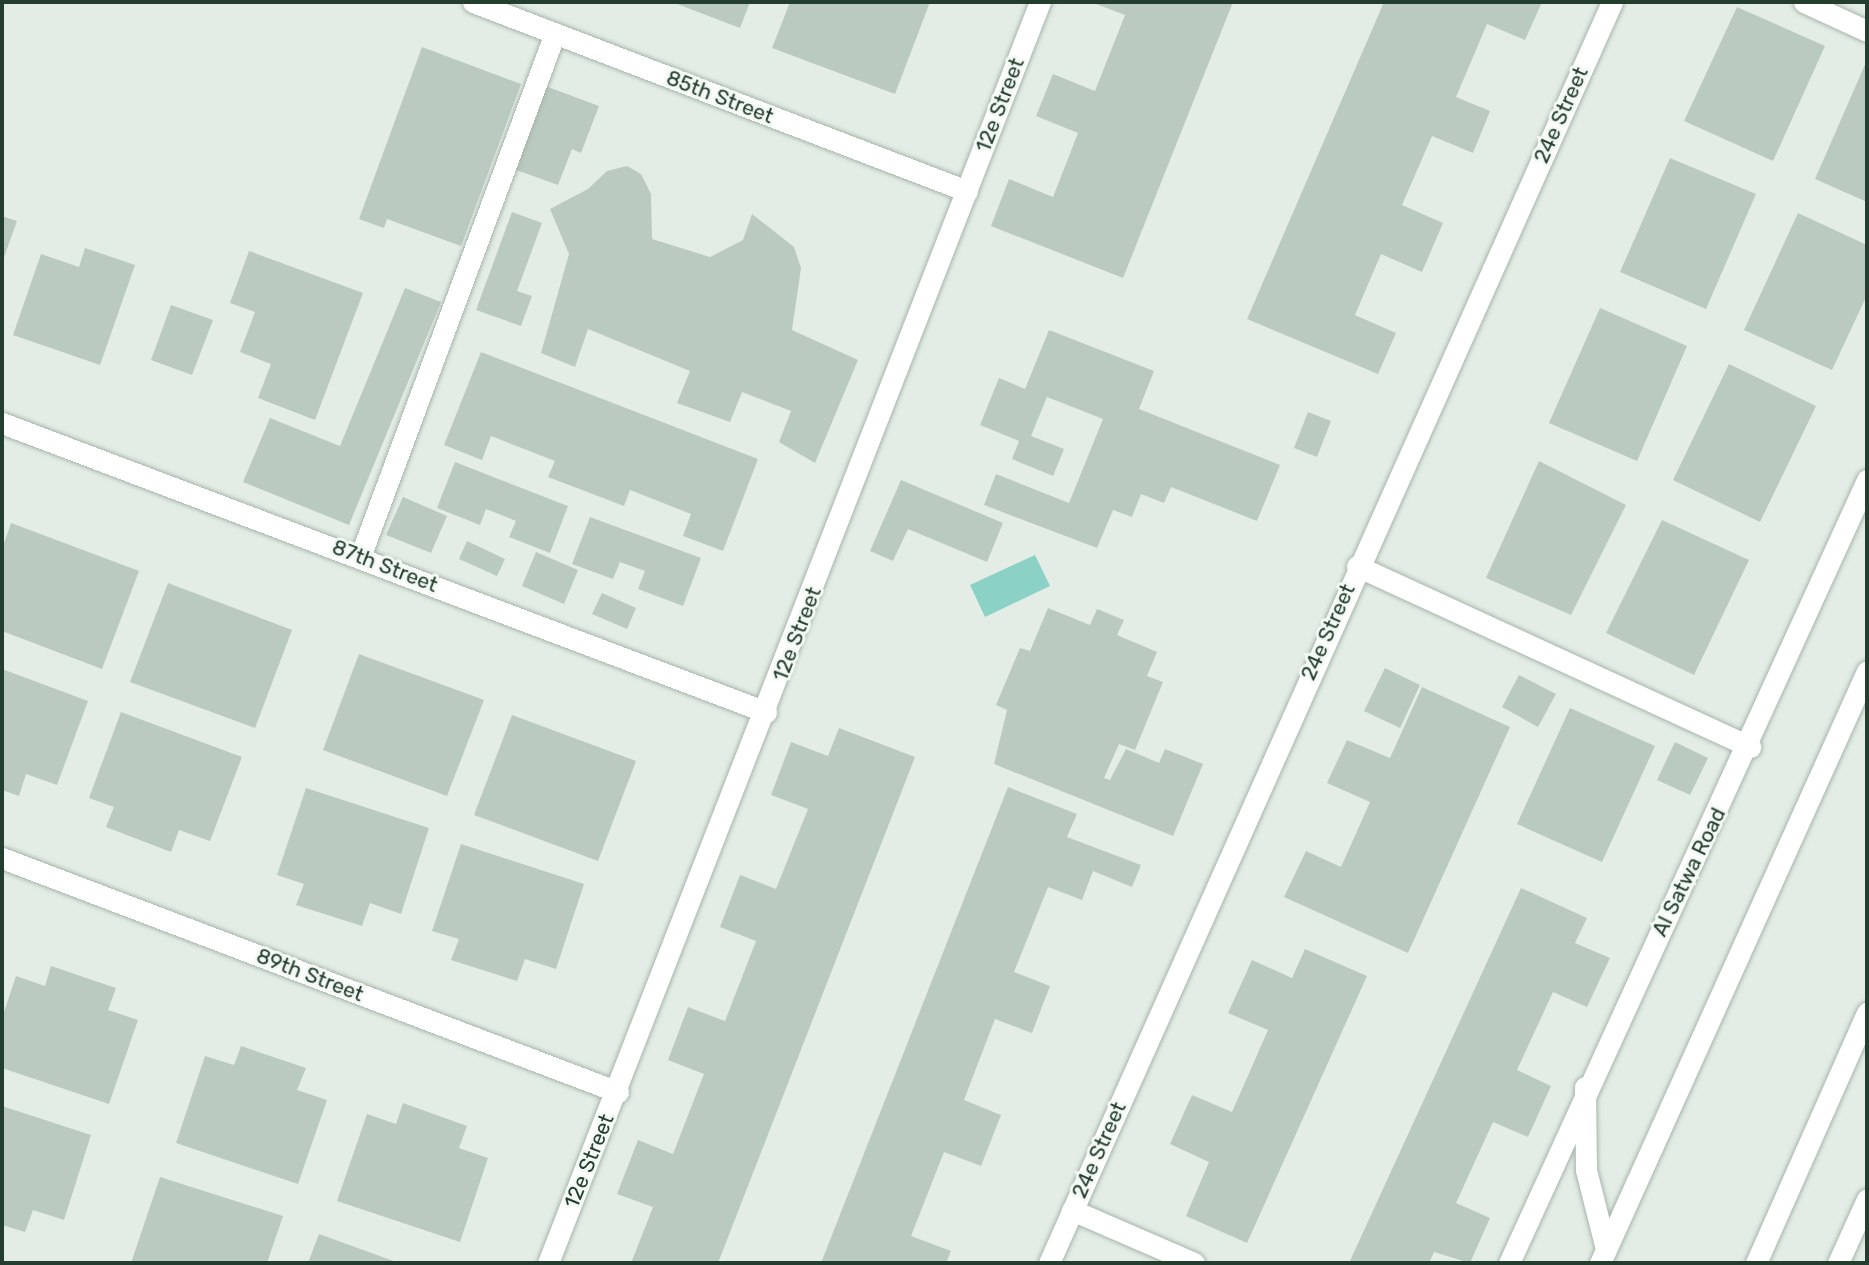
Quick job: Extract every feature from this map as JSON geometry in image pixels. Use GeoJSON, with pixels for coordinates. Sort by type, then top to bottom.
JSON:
{"type":"FeatureCollection","features":[{"type":"Feature","properties":{"kind":"street","name":"85th Street"},"geometry":{"type":"LineString","coordinates":[[473,2],[967,191]]}},
{"type":"Feature","properties":{"kind":"street","name":"12e Street"},"geometry":{"type":"LineString","coordinates":[[548,1263],[618,1092],[1040,2]]}},
{"type":"Feature","properties":{"kind":"street","name":"24e Street"},"geometry":{"type":"LineString","coordinates":[[1049,1263],[1357,566],[1612,2]]}},
{"type":"Feature","properties":{"kind":"street"},"geometry":{"type":"LineString","coordinates":[[1804,2],[1867,31]]}},
{"type":"Feature","properties":{"kind":"street"},"geometry":{"type":"LineString","coordinates":[[360,557],[555,33]]}},
{"type":"Feature","properties":{"kind":"street","name":"87th Street"},"geometry":{"type":"LineString","coordinates":[[2,423],[766,712]]}},
{"type":"Feature","properties":{"kind":"street","name":"Al Satwa Road"},"geometry":{"type":"LineString","coordinates":[[1509,1263],[1585,1087],[1749,747],[1867,480]]}},
{"type":"Feature","properties":{"kind":"street"},"geometry":{"type":"LineString","coordinates":[[1357,566],[1749,747]]}},
{"type":"Feature","properties":{"kind":"street"},"geometry":{"type":"LineString","coordinates":[[1603,1256],[1867,671]]}},
{"type":"Feature","properties":{"kind":"street","name":"89th Street"},"geometry":{"type":"LineString","coordinates":[[2,858],[618,1092]]}},
{"type":"Feature","properties":{"kind":"street"},"geometry":{"type":"LineString","coordinates":[[1756,1263],[1867,1013]]}},
{"type":"Feature","properties":{"kind":"street"},"geometry":{"type":"LineString","coordinates":[[1585,1087],[1586,1170],[1603,1256]]}},
{"type":"Feature","properties":{"kind":"street"},"geometry":{"type":"LineString","coordinates":[[1072,1210],[1194,1263]]}},
{"type":"Feature","properties":{"kind":"street"},"geometry":{"type":"LineString","coordinates":[[1838,1263],[1865,1210]]}},
{"type":"Feature","properties":{"kind":"water"},"geometry":{"type":"Polygon","coordinates":[[[1035,555],[1050,586],[985,617],[970,585],[1035,555]]]}},
{"type":"Feature","properties":{"kind":"building"},"geometry":{"type":"Polygon","coordinates":[[[672,2],[750,2],[740,28],[672,2]]]}},
{"type":"Feature","properties":{"kind":"building"},"geometry":{"type":"Polygon","coordinates":[[[790,2],[930,2],[895,94],[772,48],[790,2]]]}},
{"type":"Feature","properties":{"kind":"building"},"geometry":{"type":"Polygon","coordinates":[[[1091,2],[1233,2],[1123,278],[991,226],[1009,179],[1053,197],[1078,133],[1036,116],[1053,74],[1095,91],[1125,15],[1091,2]]]}},
{"type":"Feature","properties":{"kind":"building"},"geometry":{"type":"Polygon","coordinates":[[[1384,2],[1542,2],[1525,40],[1487,24],[1456,97],[1490,111],[1473,153],[1432,136],[1402,205],[1443,223],[1422,272],[1381,254],[1355,315],[1396,333],[1378,374],[1247,319],[1384,2]]]}},
{"type":"Feature","properties":{"kind":"building"},"geometry":{"type":"Polygon","coordinates":[[[1737,7],[1825,46],[1773,161],[1684,121],[1737,7]]]}},
{"type":"Feature","properties":{"kind":"building"},"geometry":{"type":"Polygon","coordinates":[[[422,47],[521,84],[461,246],[387,219],[384,228],[359,219],[422,47]]]}},
{"type":"Feature","properties":{"kind":"building"},"geometry":{"type":"Polygon","coordinates":[[[1867,60],[1867,202],[1815,179],[1867,60]]]}},
{"type":"Feature","properties":{"kind":"building"},"geometry":{"type":"Polygon","coordinates":[[[540,84],[599,106],[581,153],[572,149],[558,185],[508,167],[540,84]]]}},
{"type":"Feature","properties":{"kind":"building"},"geometry":{"type":"Polygon","coordinates":[[[1670,158],[1756,194],[1706,309],[1620,272],[1670,158]]]}},
{"type":"Feature","properties":{"kind":"building"},"geometry":{"type":"Polygon","coordinates":[[[627,166],[641,174],[651,194],[652,239],[710,257],[743,240],[752,214],[794,247],[801,268],[792,330],[858,360],[815,463],[779,442],[791,411],[742,392],[730,422],[677,403],[690,371],[588,329],[575,367],[541,353],[569,254],[550,209],[588,189],[607,171],[627,166]]]}},
{"type":"Feature","properties":{"kind":"building"},"geometry":{"type":"Polygon","coordinates":[[[512,212],[542,223],[517,291],[532,296],[521,326],[476,310],[512,212]]]}},
{"type":"Feature","properties":{"kind":"building"},"geometry":{"type":"Polygon","coordinates":[[[1798,213],[1867,245],[1867,295],[1832,370],[1744,330],[1798,213]]]}},
{"type":"Feature","properties":{"kind":"building"},"geometry":{"type":"Polygon","coordinates":[[[2,216],[17,221],[2,263],[2,216]]]}},
{"type":"Feature","properties":{"kind":"building"},"geometry":{"type":"Polygon","coordinates":[[[85,248],[135,265],[100,365],[13,335],[41,254],[79,267],[85,248]]]}},
{"type":"Feature","properties":{"kind":"building"},"geometry":{"type":"Polygon","coordinates":[[[249,251],[363,293],[315,420],[258,398],[271,364],[240,352],[255,312],[230,303],[249,251]]]}},
{"type":"Feature","properties":{"kind":"building"},"geometry":{"type":"Polygon","coordinates":[[[405,288],[441,302],[349,525],[243,482],[270,418],[340,446],[405,288]]]}},
{"type":"Feature","properties":{"kind":"building"},"geometry":{"type":"Polygon","coordinates":[[[171,305],[213,320],[192,375],[151,360],[171,305]]]}},
{"type":"Feature","properties":{"kind":"building"},"geometry":{"type":"Polygon","coordinates":[[[1600,308],[1687,346],[1637,461],[1549,423],[1600,308]]]}},
{"type":"Feature","properties":{"kind":"building"},"geometry":{"type":"Polygon","coordinates":[[[1049,330],[1154,371],[1139,409],[1280,465],[1257,521],[1171,487],[1164,503],[1141,494],[1132,517],[1113,510],[1097,548],[984,505],[996,474],[1069,503],[1103,419],[1047,397],[1031,436],[1064,449],[1053,476],[1012,459],[1019,441],[980,425],[999,378],[1025,389],[1049,330]]]}},
{"type":"Feature","properties":{"kind":"building"},"geometry":{"type":"Polygon","coordinates":[[[481,352],[758,459],[723,551],[683,536],[691,514],[630,490],[624,506],[548,477],[555,461],[491,436],[482,460],[444,445],[481,352]]]}},
{"type":"Feature","properties":{"kind":"building"},"geometry":{"type":"Polygon","coordinates":[[[1729,364],[1816,406],[1760,522],[1673,480],[1729,364]]]}},
{"type":"Feature","properties":{"kind":"building"},"geometry":{"type":"Polygon","coordinates":[[[1308,412],[1331,421],[1317,457],[1294,448],[1308,412]]]}},
{"type":"Feature","properties":{"kind":"building"},"geometry":{"type":"Polygon","coordinates":[[[1539,461],[1626,505],[1571,615],[1486,578],[1539,461]]]}},
{"type":"Feature","properties":{"kind":"building"},"geometry":{"type":"Polygon","coordinates":[[[455,462],[568,506],[550,553],[509,537],[516,521],[486,509],[480,525],[437,508],[455,462]]]}},
{"type":"Feature","properties":{"kind":"building"},"geometry":{"type":"Polygon","coordinates":[[[901,480],[1003,523],[987,562],[908,529],[893,561],[870,551],[901,480]]]}},
{"type":"Feature","properties":{"kind":"building"},"geometry":{"type":"Polygon","coordinates":[[[403,497],[447,516],[431,553],[386,535],[403,497]]]}},
{"type":"Feature","properties":{"kind":"building"},"geometry":{"type":"Polygon","coordinates":[[[590,517],[701,558],[683,606],[638,589],[645,571],[620,562],[613,579],[572,564],[590,517]]]}},
{"type":"Feature","properties":{"kind":"building"},"geometry":{"type":"Polygon","coordinates":[[[1662,520],[1749,560],[1694,675],[1606,633],[1662,520]]]}},
{"type":"Feature","properties":{"kind":"building"},"geometry":{"type":"Polygon","coordinates":[[[11,523],[139,571],[102,669],[2,631],[2,549],[11,523]]]}},
{"type":"Feature","properties":{"kind":"building"},"geometry":{"type":"Polygon","coordinates":[[[467,541],[505,559],[497,576],[459,559],[467,541]]]}},
{"type":"Feature","properties":{"kind":"building"},"geometry":{"type":"Polygon","coordinates":[[[536,552],[578,570],[564,604],[522,586],[536,552]]]}},
{"type":"Feature","properties":{"kind":"building"},"geometry":{"type":"Polygon","coordinates":[[[168,583],[292,630],[255,728],[130,682],[168,583]]]}},
{"type":"Feature","properties":{"kind":"building"},"geometry":{"type":"Polygon","coordinates":[[[602,593],[636,608],[627,629],[592,614],[602,593]]]}},
{"type":"Feature","properties":{"kind":"building"},"geometry":{"type":"Polygon","coordinates":[[[1048,608],[1090,625],[1097,609],[1124,620],[1117,635],[1157,652],[1147,676],[1163,682],[1135,750],[1119,744],[1104,778],[1110,780],[1126,749],[1159,763],[1165,749],[1203,764],[1173,836],[994,764],[1007,710],[996,705],[1020,648],[1030,651],[1048,608]]]}},
{"type":"Feature","properties":{"kind":"building"},"geometry":{"type":"Polygon","coordinates":[[[359,654],[484,700],[447,796],[323,750],[359,654]]]}},
{"type":"Feature","properties":{"kind":"building"},"geometry":{"type":"Polygon","coordinates":[[[1385,668],[1420,685],[1400,728],[1364,711],[1385,668]]]}},
{"type":"Feature","properties":{"kind":"building"},"geometry":{"type":"Polygon","coordinates":[[[2,669],[88,701],[57,785],[26,774],[19,796],[2,790],[2,669]]]}},
{"type":"Feature","properties":{"kind":"building"},"geometry":{"type":"Polygon","coordinates":[[[1519,675],[1556,694],[1538,727],[1502,707],[1519,675]]]}},
{"type":"Feature","properties":{"kind":"building"},"geometry":{"type":"Polygon","coordinates":[[[1422,687],[1510,727],[1408,953],[1284,897],[1306,851],[1341,867],[1370,802],[1327,783],[1347,740],[1390,758],[1422,687]]]}},
{"type":"Feature","properties":{"kind":"building"},"geometry":{"type":"Polygon","coordinates":[[[1570,708],[1655,746],[1602,862],[1517,824],[1570,708]]]}},
{"type":"Feature","properties":{"kind":"building"},"geometry":{"type":"Polygon","coordinates":[[[121,712],[242,757],[210,841],[179,830],[171,852],[106,827],[114,807],[89,798],[121,712]]]}},
{"type":"Feature","properties":{"kind":"building"},"geometry":{"type":"Polygon","coordinates":[[[512,715],[636,761],[598,861],[474,815],[512,715]]]}},
{"type":"Feature","properties":{"kind":"building"},"geometry":{"type":"Polygon","coordinates":[[[839,728],[915,757],[718,1263],[631,1263],[653,1207],[617,1194],[638,1140],[673,1154],[704,1074],[668,1060],[688,1007],[725,1021],[756,941],[720,927],[740,875],[776,889],[808,809],[771,795],[791,742],[828,756],[839,728]]]}},
{"type":"Feature","properties":{"kind":"building"},"geometry":{"type":"Polygon","coordinates":[[[1675,742],[1708,758],[1690,795],[1657,780],[1675,742]]]}},
{"type":"Feature","properties":{"kind":"building"},"geometry":{"type":"Polygon","coordinates":[[[1008,787],[1077,814],[1067,837],[1141,865],[1132,887],[1093,871],[1082,900],[1048,887],[1014,972],[1050,986],[1032,1033],[995,1019],[964,1100],[1001,1115],[981,1166],[944,1152],[911,1236],[951,1251],[946,1263],[821,1263],[1008,787]]]}},
{"type":"Feature","properties":{"kind":"building"},"geometry":{"type":"Polygon","coordinates":[[[306,788],[429,828],[401,914],[370,903],[362,926],[296,905],[304,884],[277,875],[306,788]]]}},
{"type":"Feature","properties":{"kind":"building"},"geometry":{"type":"Polygon","coordinates":[[[461,844],[584,884],[556,969],[525,959],[517,981],[451,960],[459,939],[432,931],[461,844]]]}},
{"type":"Feature","properties":{"kind":"building"},"geometry":{"type":"Polygon","coordinates":[[[1521,888],[1587,918],[1575,943],[1610,958],[1587,1007],[1553,992],[1517,1070],[1551,1086],[1528,1137],[1493,1122],[1456,1203],[1490,1218],[1470,1263],[1434,1252],[1429,1263],[1349,1263],[1521,888]]]}},
{"type":"Feature","properties":{"kind":"building"},"geometry":{"type":"Polygon","coordinates":[[[1305,949],[1367,976],[1247,1243],[1186,1216],[1209,1162],[1170,1144],[1192,1095],[1232,1112],[1268,1030],[1228,1013],[1252,960],[1292,978],[1305,949]]]}},
{"type":"Feature","properties":{"kind":"building"},"geometry":{"type":"Polygon","coordinates":[[[51,966],[116,988],[108,1010],[138,1020],[109,1104],[2,1068],[2,1018],[16,976],[45,986],[51,966]]]}},
{"type":"Feature","properties":{"kind":"building"},"geometry":{"type":"Polygon","coordinates":[[[241,1046],[306,1068],[297,1090],[327,1100],[298,1184],[176,1143],[205,1056],[234,1065],[241,1046]]]}},
{"type":"Feature","properties":{"kind":"building"},"geometry":{"type":"Polygon","coordinates":[[[403,1103],[467,1126],[459,1148],[488,1158],[460,1242],[337,1201],[367,1114],[396,1124],[403,1103]]]}},
{"type":"Feature","properties":{"kind":"building"},"geometry":{"type":"Polygon","coordinates":[[[2,1106],[91,1135],[64,1220],[33,1210],[25,1232],[2,1225],[2,1106]]]}},
{"type":"Feature","properties":{"kind":"building"},"geometry":{"type":"Polygon","coordinates":[[[160,1177],[283,1216],[267,1263],[131,1263],[160,1177]]]}},
{"type":"Feature","properties":{"kind":"building"},"geometry":{"type":"Polygon","coordinates":[[[319,1234],[399,1263],[308,1263],[319,1234]]]}}]}
